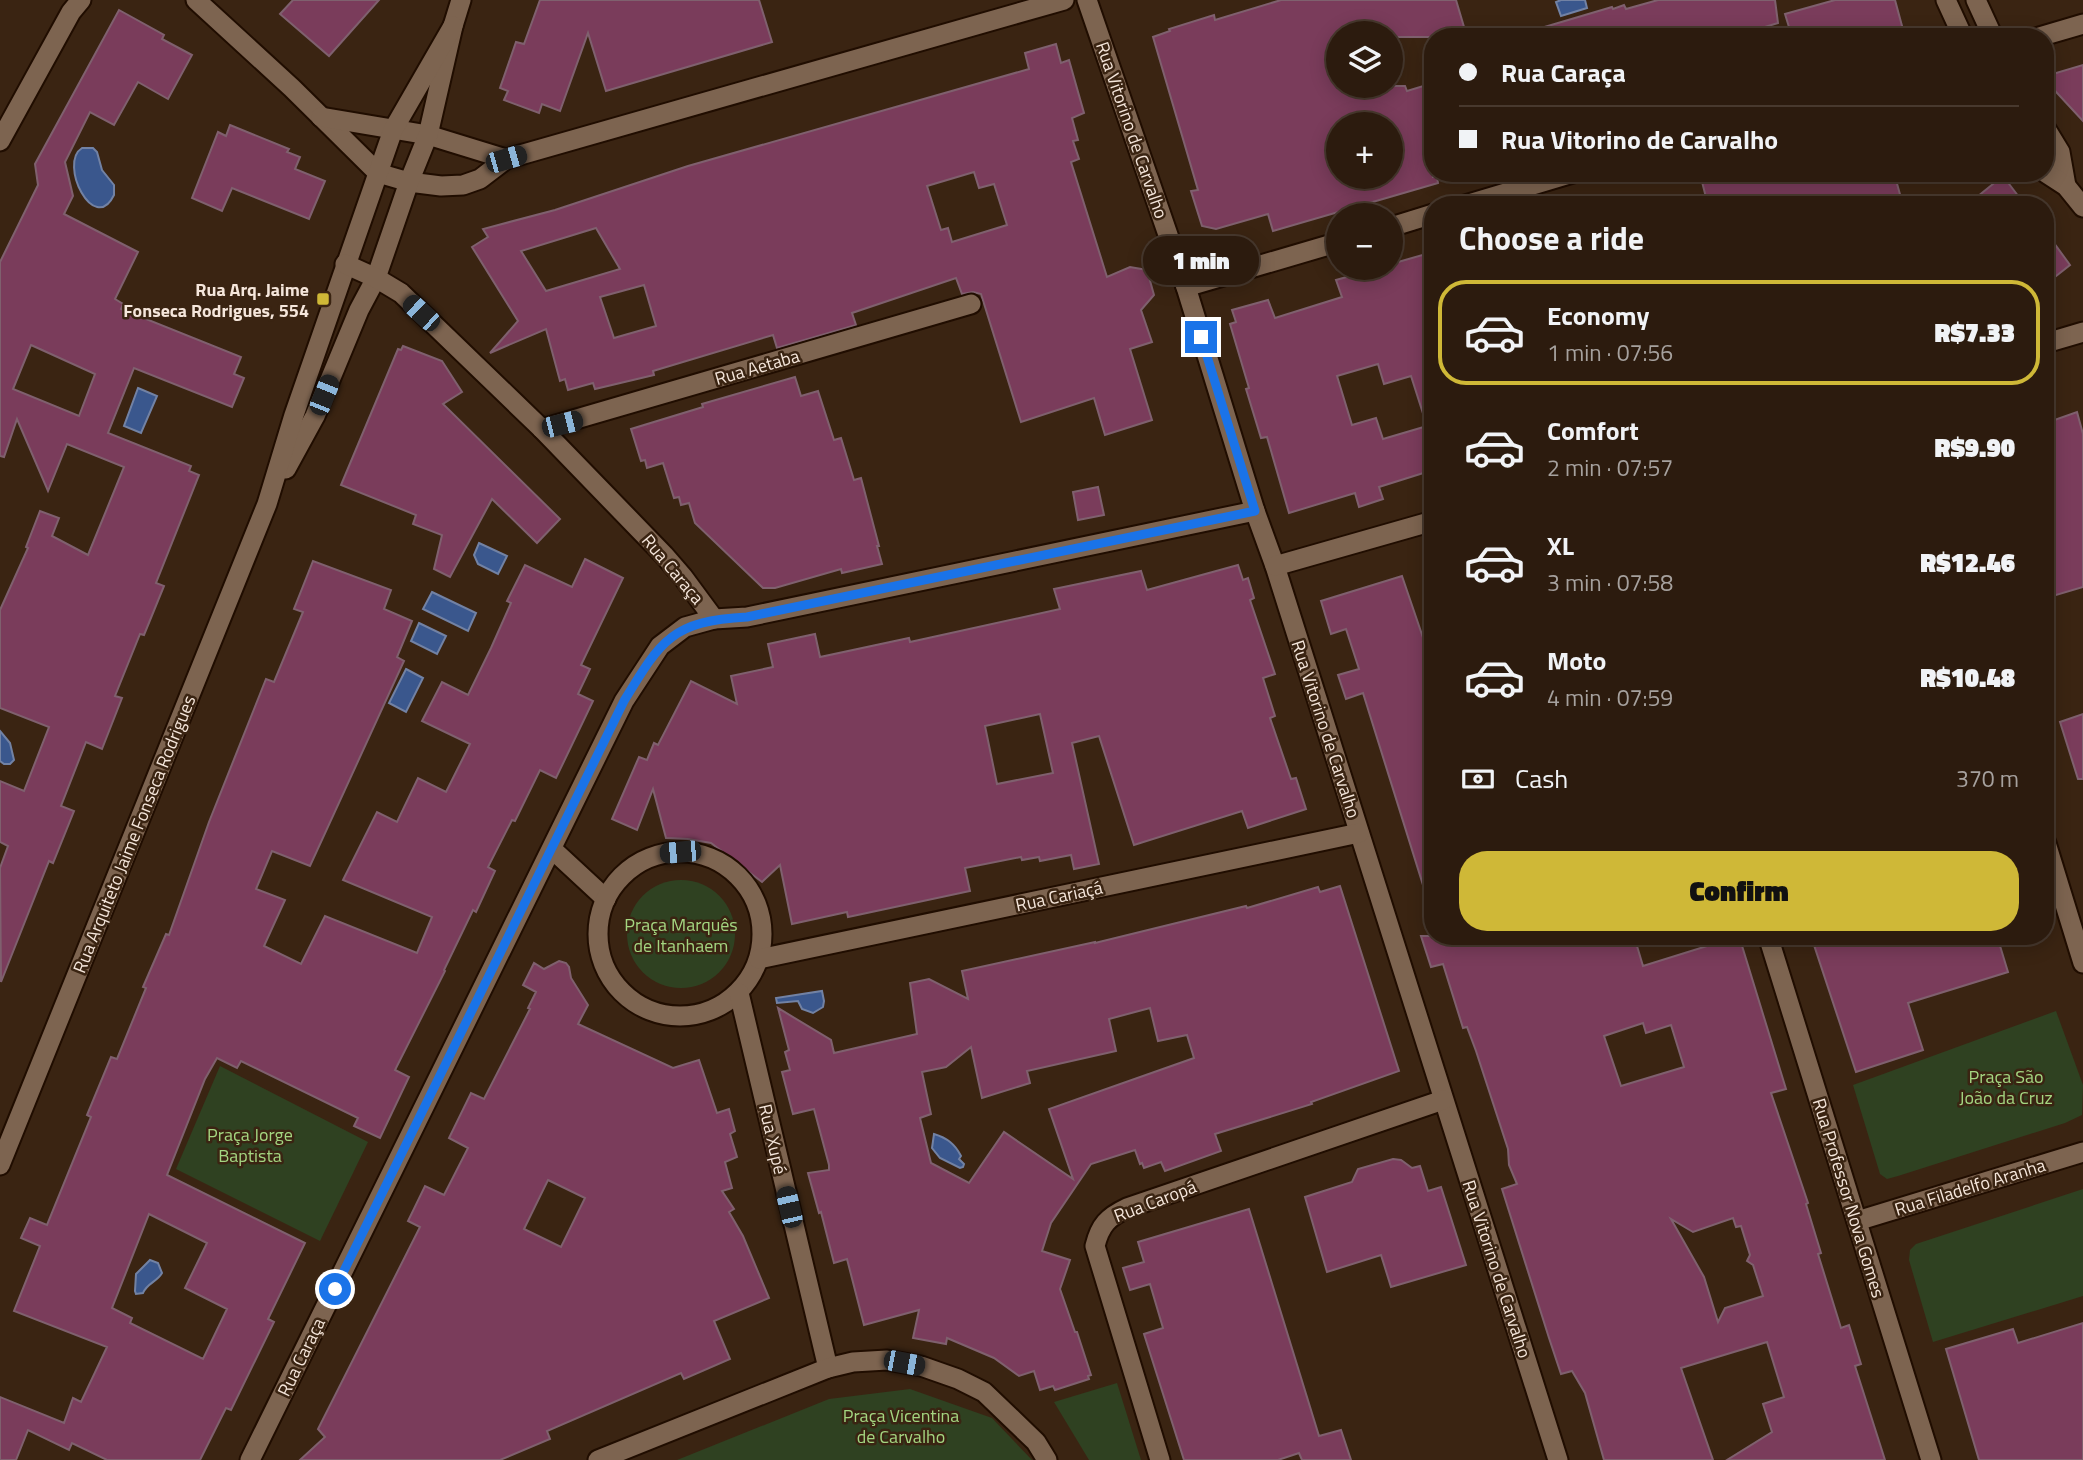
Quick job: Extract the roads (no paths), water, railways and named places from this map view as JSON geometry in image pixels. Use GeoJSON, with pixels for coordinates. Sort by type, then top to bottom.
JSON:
{"type":"FeatureCollection","features":[{"type":"Feature","properties":{"kind":"street"},"geometry":{"type":"LineString","coordinates":[[195,0],[228,27],[378,173],[409,182],[441,186],[463,185],[480,179],[506,159],[1064,0]]}},
{"type":"Feature","properties":{"kind":"street","name":"Rua Arquiteto Jaime Fonseca Rodrigues"},"geometry":{"type":"LineString","coordinates":[[267,504],[315,416],[359,310],[376,278],[428,135],[461,0]]}},
{"type":"Feature","properties":{"kind":"street","name":"Rua Vitorino de Carvalho"},"geometry":{"type":"LineString","coordinates":[[1087,0],[1186,287],[1558,1460]]}},
{"type":"Feature","properties":{"kind":"street"},"geometry":{"type":"LineString","coordinates":[[1946,0],[1959,28]]}},
{"type":"Feature","properties":{"kind":"street"},"geometry":{"type":"LineString","coordinates":[[1976,0],[1989,28]]}},
{"type":"Feature","properties":{"kind":"street"},"geometry":{"type":"LineString","coordinates":[[0,141],[76,4]]}},
{"type":"Feature","properties":{"kind":"street"},"geometry":{"type":"LineString","coordinates":[[2054,33],[2083,24]]}},
{"type":"Feature","properties":{"kind":"street","name":"Rua Arquiteto Jaime Fonseca Rodrigues"},"geometry":{"type":"LineString","coordinates":[[0,1165],[267,504],[294,415],[393,130],[453,26]]}},
{"type":"Feature","properties":{"kind":"street"},"geometry":{"type":"LineString","coordinates":[[321,117],[428,135],[506,159]]}},
{"type":"Feature","properties":{"kind":"street"},"geometry":{"type":"LineString","coordinates":[[2054,142],[2060,152],[2066,186]]}},
{"type":"Feature","properties":{"kind":"street"},"geometry":{"type":"LineString","coordinates":[[2054,178],[2066,186],[2083,207]]}},
{"type":"Feature","properties":{"kind":"street"},"geometry":{"type":"LineString","coordinates":[[1495,196],[1543,182]]}},
{"type":"Feature","properties":{"kind":"street"},"geometry":{"type":"LineString","coordinates":[[1403,223],[1424,217]]}},
{"type":"Feature","properties":{"kind":"street"},"geometry":{"type":"LineString","coordinates":[[1186,287],[1326,246]]}},
{"type":"Feature","properties":{"kind":"street","name":"Rua Caraça"},"geometry":{"type":"LineString","coordinates":[[250,1460],[624,701],[660,646],[685,627],[714,619],[664,555],[542,429],[401,293],[345,264]]}},
{"type":"Feature","properties":{"kind":"street","name":"Rua Aetaba"},"geometry":{"type":"LineString","coordinates":[[542,429],[971,304]]}},
{"type":"Feature","properties":{"kind":"street"},"geometry":{"type":"LineString","coordinates":[[2054,341],[2083,332]]}},
{"type":"Feature","properties":{"kind":"street"},"geometry":{"type":"LineString","coordinates":[[714,619],[747,617],[1255,511]]}},
{"type":"Feature","properties":{"kind":"street"},"geometry":{"type":"LineString","coordinates":[[1275,566],[1424,524]]}},
{"type":"Feature","properties":{"kind":"street","name":"Rua Cariaçá"},"geometry":{"type":"LineString","coordinates":[[759,959],[1359,833]]}},
{"type":"Feature","properties":{"kind":"street"},"geometry":{"type":"LineString","coordinates":[[552,849],[606,899]]}},
{"type":"Feature","properties":{"kind":"street"},"geometry":{"type":"LineString","coordinates":[[680,852],[710,857],[737,874],[754,898],[762,928],[759,959],[751,977],[739,993],[718,1008],[694,1016],[668,1017],[643,1009],[622,994],[607,974],[598,949],[598,923],[606,899],[624,874],[650,858],[680,852]]}},
{"type":"Feature","properties":{"kind":"street"},"geometry":{"type":"LineString","coordinates":[[2054,870],[2083,963]]}},
{"type":"Feature","properties":{"kind":"street","name":"Rua Professor Nova Gomes"},"geometry":{"type":"LineString","coordinates":[[1771,945],[1931,1460]]}},
{"type":"Feature","properties":{"kind":"street","name":"Rua Xupé"},"geometry":{"type":"LineString","coordinates":[[739,993],[828,1368]]}},
{"type":"Feature","properties":{"kind":"street","name":"Rua Caropá"},"geometry":{"type":"LineString","coordinates":[[1160,1460],[1096,1246],[1102,1224],[1127,1208],[1443,1100]]}},
{"type":"Feature","properties":{"kind":"street","name":"Rua Filadelfo Aranha"},"geometry":{"type":"LineString","coordinates":[[1857,1221],[2083,1152]]}},
{"type":"Feature","properties":{"kind":"street"},"geometry":{"type":"LineString","coordinates":[[598,1460],[828,1368],[853,1362],[887,1360],[921,1366],[984,1392],[1036,1442],[1047,1460]]}},
{"type":"Feature","properties":{"kind":"water"},"geometry":{"type":"Polygon","coordinates":[[[1585,0],[1587,8],[1561,16],[1556,2],[1585,0]]]}},
{"type":"Feature","properties":{"kind":"water"},"geometry":{"type":"Polygon","coordinates":[[[82,148],[93,148],[97,152],[102,170],[114,185],[114,195],[106,205],[97,207],[89,202],[76,180],[76,156],[82,148]]]}},
{"type":"Feature","properties":{"kind":"water"},"geometry":{"type":"Polygon","coordinates":[[[138,388],[157,396],[141,433],[124,426],[138,388]]]}},
{"type":"Feature","properties":{"kind":"water"},"geometry":{"type":"Polygon","coordinates":[[[479,543],[507,556],[498,574],[478,564],[474,555],[479,543]]]}},
{"type":"Feature","properties":{"kind":"water"},"geometry":{"type":"Polygon","coordinates":[[[432,592],[476,613],[468,631],[423,609],[432,592]]]}},
{"type":"Feature","properties":{"kind":"water"},"geometry":{"type":"Polygon","coordinates":[[[419,623],[446,636],[437,654],[411,641],[419,623]]]}},
{"type":"Feature","properties":{"kind":"water"},"geometry":{"type":"Polygon","coordinates":[[[406,669],[423,678],[406,712],[389,703],[406,669]]]}},
{"type":"Feature","properties":{"kind":"water"},"geometry":{"type":"Polygon","coordinates":[[[0,731],[10,743],[14,760],[10,764],[0,761],[0,731]]]}},
{"type":"Feature","properties":{"kind":"water"},"geometry":{"type":"Polygon","coordinates":[[[822,991],[823,1007],[813,1013],[802,1009],[798,1001],[777,1003],[776,998],[822,991]]]}},
{"type":"Feature","properties":{"kind":"water"},"geometry":{"type":"Polygon","coordinates":[[[934,1134],[953,1145],[961,1156],[959,1159],[964,1164],[963,1167],[940,1158],[932,1148],[934,1134]]]}},
{"type":"Feature","properties":{"kind":"water"},"geometry":{"type":"Polygon","coordinates":[[[150,1260],[158,1263],[162,1273],[143,1293],[136,1294],[136,1274],[150,1260]]]}},
{"type":"Feature","properties":{"kind":"place","name":"Rua Arq. Jaime Fonseca Rodrigues, 554"},"geometry":{"type":"Point","coordinates":[323,299]}},
{"type":"Feature","properties":{"kind":"park label","name":"Praça Marquês de Itanhaem"},"geometry":{"type":"Point","coordinates":[681,934]}},
{"type":"Feature","properties":{"kind":"park label","name":"Praça São João da Cruz"},"geometry":{"type":"Point","coordinates":[2006,1086]}},
{"type":"Feature","properties":{"kind":"park label","name":"Praça Jorge Baptista"},"geometry":{"type":"Point","coordinates":[250,1144]}},
{"type":"Feature","properties":{"kind":"park label","name":"Praça Vicentina de Carvalho"},"geometry":{"type":"Point","coordinates":[901,1425]}}]}
